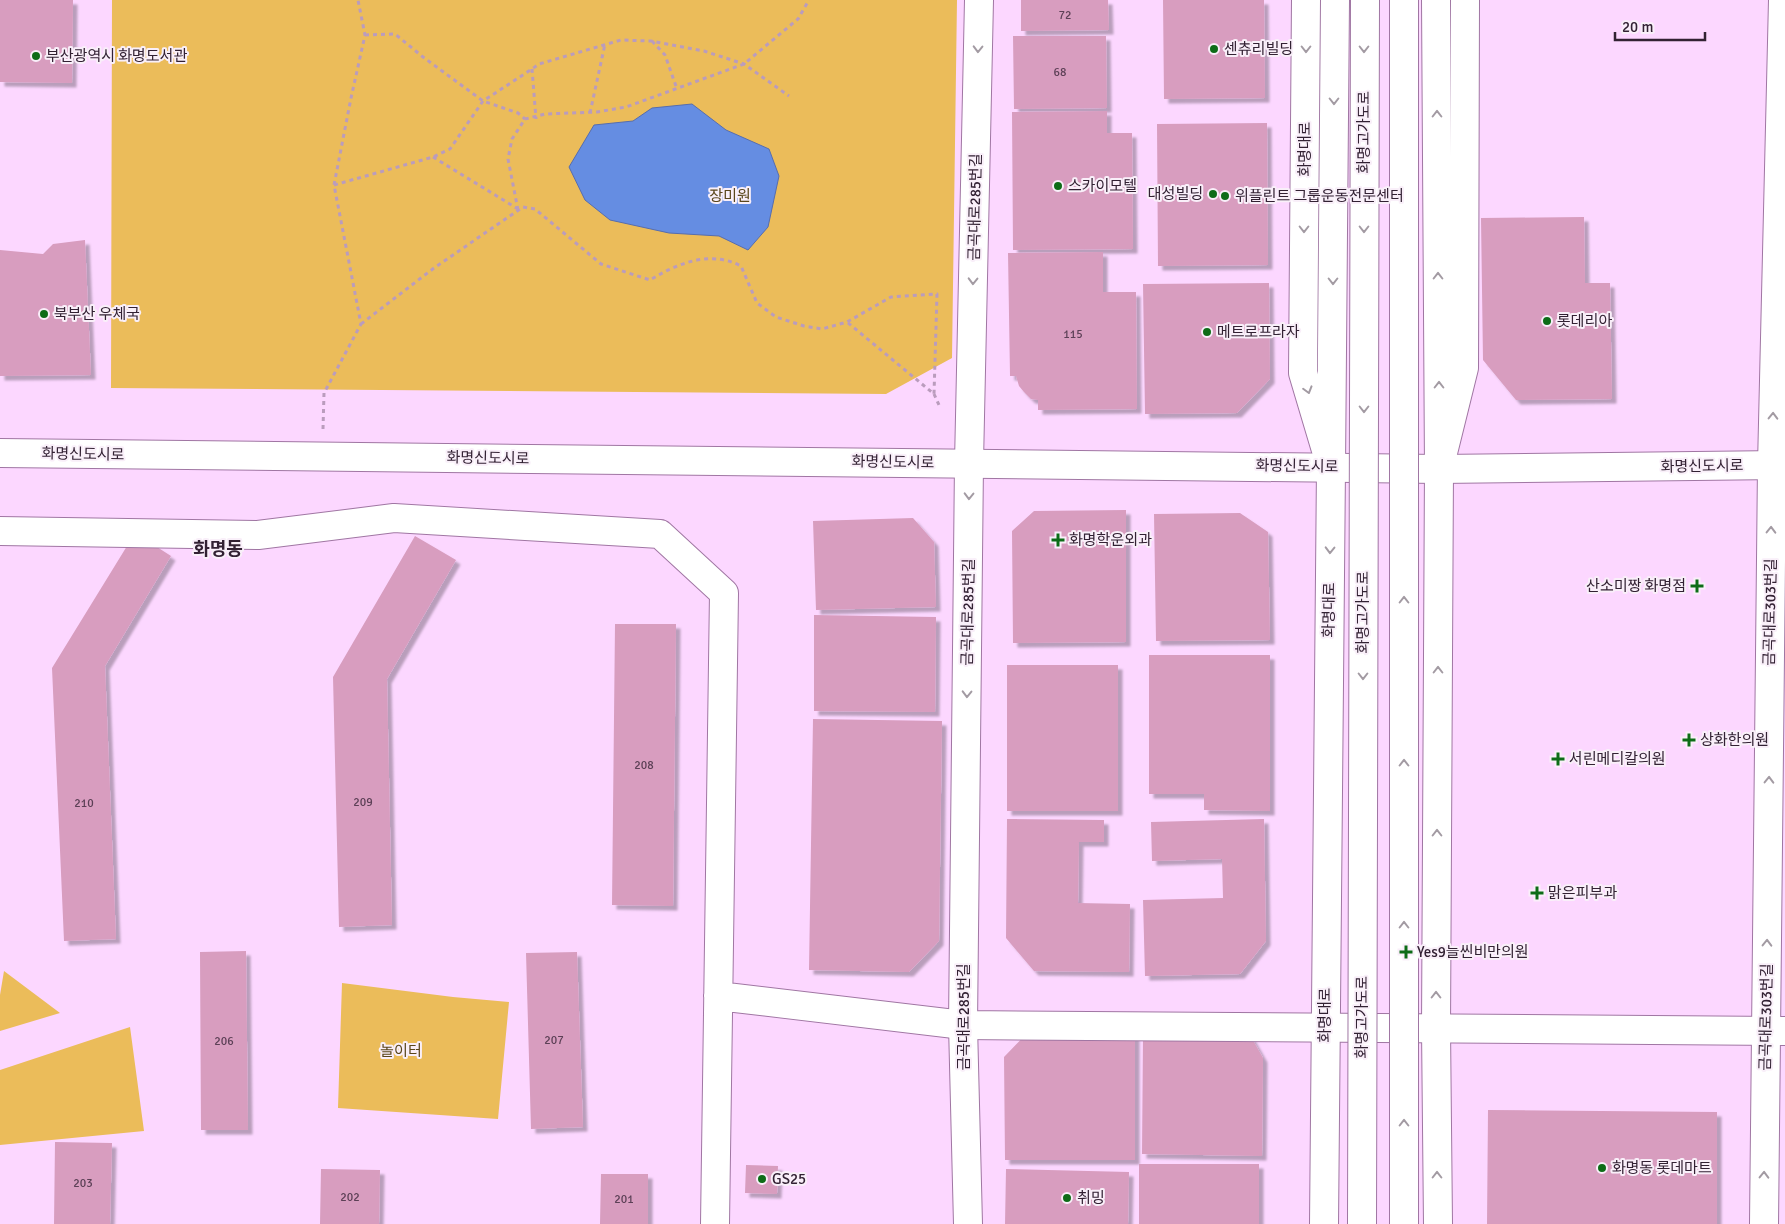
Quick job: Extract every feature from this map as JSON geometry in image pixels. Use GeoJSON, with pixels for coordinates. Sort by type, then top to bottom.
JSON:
{"type":"FeatureCollection","features":[{"type":"Feature","properties":{"kind":"main road","name":"금곡대로285번길"},"geometry":{"type":"LineString","coordinates":[[968,1224],[963,1025],[970,463],[979,0]]}},
{"type":"Feature","properties":{"kind":"main road","name":"화명대로"},"geometry":{"type":"LineString","coordinates":[[1306,0],[1303,373],[1331,467],[1324,1224]]}},
{"type":"Feature","properties":{"kind":"main road"},"geometry":{"type":"LineString","coordinates":[[1331,467],[1335,0]]}},
{"type":"Feature","properties":{"kind":"main road","name":"화명고가도로"},"geometry":{"type":"LineString","coordinates":[[1362,1224],[1364,0]]}},
{"type":"Feature","properties":{"kind":"main road"},"geometry":{"type":"LineString","coordinates":[[1404,0],[1404,1224]]}},
{"type":"Feature","properties":{"kind":"main road"},"geometry":{"type":"LineString","coordinates":[[1436,0],[1439,469],[1436,1028],[1438,1224]]}},
{"type":"Feature","properties":{"kind":"main road"},"geometry":{"type":"LineString","coordinates":[[1439,469],[1464,368],[1464,0]]}},
{"type":"Feature","properties":{"kind":"main road","name":"금곡대로303번길"},"geometry":{"type":"LineString","coordinates":[[1764,1224],[1776,1030],[1778,465],[1783,0]]}},
{"type":"Feature","properties":{"kind":"main road","name":"화명신도시로"},"geometry":{"type":"LineString","coordinates":[[0,453],[1439,469],[1778,465]]}},
{"type":"Feature","properties":{"kind":"main road"},"geometry":{"type":"LineString","coordinates":[[0,531],[258,535],[394,518],[660,534],[724,593],[715,1224]]}},
{"type":"Feature","properties":{"kind":"main road"},"geometry":{"type":"LineString","coordinates":[[718,996],[963,1025],[1776,1030]]}},
{"type":"Feature","properties":{"kind":"path"},"geometry":{"type":"LineString","coordinates":[[358,0],[365,35],[350,98],[334,185],[361,324]]}},
{"type":"Feature","properties":{"kind":"path"},"geometry":{"type":"LineString","coordinates":[[518,210],[508,159],[512,139],[526,119],[545,114],[590,113],[626,107],[744,64],[798,19],[809,0]]}},
{"type":"Feature","properties":{"kind":"path"},"geometry":{"type":"LineString","coordinates":[[365,35],[395,34],[483,101],[518,113],[526,119]]}},
{"type":"Feature","properties":{"kind":"path"},"geometry":{"type":"LineString","coordinates":[[334,185],[433,157],[450,149],[483,101],[539,64],[621,40],[651,41],[704,51],[744,64],[789,96]]}},
{"type":"Feature","properties":{"kind":"path"},"geometry":{"type":"LineString","coordinates":[[651,41],[665,54],[677,89]]}},
{"type":"Feature","properties":{"kind":"path"},"geometry":{"type":"LineString","coordinates":[[590,113],[605,44]]}},
{"type":"Feature","properties":{"kind":"path"},"geometry":{"type":"LineString","coordinates":[[532,69],[536,119]]}},
{"type":"Feature","properties":{"kind":"path"},"geometry":{"type":"LineString","coordinates":[[433,157],[518,210]]}},
{"type":"Feature","properties":{"kind":"path"},"geometry":{"type":"LineString","coordinates":[[322,456],[324,393],[361,324],[434,268],[523,207],[535,209],[601,264],[630,275],[650,280],[669,268],[685,262],[705,258],[731,260],[741,266],[757,303],[776,317],[804,326],[822,329],[847,322],[891,297],[937,294],[934,394],[847,322]]}},
{"type":"Feature","properties":{"kind":"green space","name":"장미원"},"geometry":{"type":"Polygon","coordinates":[[[112,0],[957,0],[952,358],[886,394],[111,388],[112,0]]]}},
{"type":"Feature","properties":{"kind":"green space"},"geometry":{"type":"Polygon","coordinates":[[[4,971],[60,1013],[0,1031],[0,995],[4,971]]]}},
{"type":"Feature","properties":{"kind":"green space","name":"놀이터"},"geometry":{"type":"Polygon","coordinates":[[[342,983],[509,1002],[498,1119],[338,1108],[342,983]]]}},
{"type":"Feature","properties":{"kind":"green space"},"geometry":{"type":"Polygon","coordinates":[[[130,1027],[144,1131],[0,1145],[0,1070],[130,1027]]]}},
{"type":"Feature","properties":{"kind":"water"},"geometry":{"type":"Polygon","coordinates":[[[692,104],[726,130],[769,149],[779,176],[768,227],[748,250],[719,236],[669,233],[610,220],[585,200],[569,167],[594,125],[633,121],[652,108],[692,104]]]}},
{"type":"Feature","properties":{"kind":"building","name":"부산광역시 화명도서관"},"geometry":{"type":"Polygon","coordinates":[[[0,0],[73,0],[72,83],[0,82],[0,0]]]}},
{"type":"Feature","properties":{"kind":"building"},"geometry":{"type":"Polygon","coordinates":[[[1021,0],[1108,0],[1109,30],[1021,31],[1021,0]]]}},
{"type":"Feature","properties":{"kind":"building","name":"센츄리빌딩"},"geometry":{"type":"Polygon","coordinates":[[[1163,0],[1264,0],[1265,98],[1164,99],[1163,0]]]}},
{"type":"Feature","properties":{"kind":"building"},"geometry":{"type":"Polygon","coordinates":[[[1013,36],[1106,36],[1107,108],[1014,109],[1013,36]]]}},
{"type":"Feature","properties":{"kind":"building"},"geometry":{"type":"Polygon","coordinates":[[[1107,111],[1107,133],[1132,133],[1133,249],[1013,250],[1012,112],[1107,111]]]}},
{"type":"Feature","properties":{"kind":"building","name":"대성빌딩"},"geometry":{"type":"Polygon","coordinates":[[[1267,123],[1268,265],[1158,266],[1157,124],[1267,123]]]}},
{"type":"Feature","properties":{"kind":"building","name":"롯데리아"},"geometry":{"type":"Polygon","coordinates":[[[1584,217],[1585,283],[1610,283],[1612,399],[1516,400],[1483,360],[1481,218],[1584,217]]]}},
{"type":"Feature","properties":{"kind":"building","name":"북부산 우체국"},"geometry":{"type":"Polygon","coordinates":[[[85,240],[91,375],[0,376],[0,250],[43,254],[53,244],[85,240]]]}},
{"type":"Feature","properties":{"kind":"building"},"geometry":{"type":"Polygon","coordinates":[[[1103,252],[1103,292],[1136,292],[1137,409],[1038,410],[1038,400],[1031,399],[1024,392],[1019,386],[1016,376],[1010,376],[1008,253],[1103,252]]]}},
{"type":"Feature","properties":{"kind":"building","name":"메트로프라자"},"geometry":{"type":"Polygon","coordinates":[[[1269,283],[1270,379],[1237,413],[1145,414],[1143,284],[1269,283]]]}},
{"type":"Feature","properties":{"kind":"building"},"geometry":{"type":"Polygon","coordinates":[[[1126,510],[1126,642],[1013,643],[1012,531],[1034,511],[1126,510]]]}},
{"type":"Feature","properties":{"kind":"building"},"geometry":{"type":"Polygon","coordinates":[[[1240,513],[1268,532],[1270,640],[1156,641],[1154,514],[1240,513]]]}},
{"type":"Feature","properties":{"kind":"building"},"geometry":{"type":"Polygon","coordinates":[[[913,518],[934,542],[936,607],[816,610],[813,521],[913,518]]]}},
{"type":"Feature","properties":{"kind":"building"},"geometry":{"type":"Polygon","coordinates":[[[135,533],[171,556],[105,666],[116,939],[64,941],[52,668],[135,533]]]}},
{"type":"Feature","properties":{"kind":"building"},"geometry":{"type":"Polygon","coordinates":[[[415,536],[456,560],[387,679],[392,925],[339,927],[333,677],[415,536]]]}},
{"type":"Feature","properties":{"kind":"building"},"geometry":{"type":"Polygon","coordinates":[[[814,615],[936,617],[935,712],[814,711],[814,615]]]}},
{"type":"Feature","properties":{"kind":"building"},"geometry":{"type":"Polygon","coordinates":[[[615,624],[676,624],[673,906],[612,905],[615,624]]]}},
{"type":"Feature","properties":{"kind":"building"},"geometry":{"type":"Polygon","coordinates":[[[1149,655],[1270,655],[1270,811],[1204,810],[1204,794],[1149,794],[1149,655]]]}},
{"type":"Feature","properties":{"kind":"building"},"geometry":{"type":"Polygon","coordinates":[[[1007,665],[1118,665],[1118,811],[1007,811],[1007,665]]]}},
{"type":"Feature","properties":{"kind":"building"},"geometry":{"type":"Polygon","coordinates":[[[813,719],[942,721],[939,941],[909,972],[809,970],[813,719]]]}},
{"type":"Feature","properties":{"kind":"building"},"geometry":{"type":"Polygon","coordinates":[[[1007,819],[1104,820],[1104,842],[1079,842],[1078,903],[1130,904],[1129,972],[1034,971],[1006,938],[1007,819]]]}},
{"type":"Feature","properties":{"kind":"building"},"geometry":{"type":"Polygon","coordinates":[[[1264,819],[1266,941],[1240,974],[1145,976],[1143,900],[1223,898],[1222,859],[1152,861],[1151,822],[1264,819]]]}},
{"type":"Feature","properties":{"kind":"building"},"geometry":{"type":"Polygon","coordinates":[[[246,951],[248,1130],[201,1130],[200,952],[246,951]]]}},
{"type":"Feature","properties":{"kind":"building"},"geometry":{"type":"Polygon","coordinates":[[[577,952],[583,1127],[531,1129],[526,953],[577,952]]]}},
{"type":"Feature","properties":{"kind":"building"},"geometry":{"type":"Polygon","coordinates":[[[1031,1029],[1135,1029],[1135,1160],[1005,1160],[1004,1057],[1031,1029]]]}},
{"type":"Feature","properties":{"kind":"building"},"geometry":{"type":"Polygon","coordinates":[[[1143,1034],[1250,1035],[1263,1058],[1262,1156],[1142,1154],[1143,1034]]]}},
{"type":"Feature","properties":{"kind":"building","name":"화명동 롯데마트"},"geometry":{"type":"Polygon","coordinates":[[[1488,1110],[1717,1112],[1717,1224],[1487,1224],[1488,1110]]]}},
{"type":"Feature","properties":{"kind":"building"},"geometry":{"type":"Polygon","coordinates":[[[55,1142],[112,1143],[110,1224],[54,1224],[55,1142]]]}},
{"type":"Feature","properties":{"kind":"building"},"geometry":{"type":"Polygon","coordinates":[[[1139,1164],[1259,1164],[1259,1224],[1139,1224],[1139,1164]]]}},
{"type":"Feature","properties":{"kind":"building","name":"GS25"},"geometry":{"type":"Polygon","coordinates":[[[746,1165],[778,1166],[777,1194],[745,1193],[746,1165]]]}},
{"type":"Feature","properties":{"kind":"building"},"geometry":{"type":"Polygon","coordinates":[[[321,1169],[380,1170],[379,1224],[320,1224],[321,1169]]]}},
{"type":"Feature","properties":{"kind":"building","name":"취밍"},"geometry":{"type":"Polygon","coordinates":[[[1006,1169],[1129,1172],[1128,1224],[1005,1224],[1006,1169]]]}},
{"type":"Feature","properties":{"kind":"building"},"geometry":{"type":"Polygon","coordinates":[[[601,1174],[648,1174],[648,1224],[600,1224],[601,1174]]]}},
{"type":"Feature","properties":{"kind":"place","name":"센츄리빌딩"},"geometry":{"type":"Point","coordinates":[1214,49]}},
{"type":"Feature","properties":{"kind":"place","name":"부산광역시 화명도서관"},"geometry":{"type":"Point","coordinates":[36,56]}},
{"type":"Feature","properties":{"kind":"place","name":"스카이모텔"},"geometry":{"type":"Point","coordinates":[1058,186]}},
{"type":"Feature","properties":{"kind":"place","name":"대성빌딩"},"geometry":{"type":"Point","coordinates":[1213,194]}},
{"type":"Feature","properties":{"kind":"place","name":"위플린트 그룹운동전문센터"},"geometry":{"type":"Point","coordinates":[1225,196]}},
{"type":"Feature","properties":{"kind":"place","name":"북부산 우체국"},"geometry":{"type":"Point","coordinates":[44,314]}},
{"type":"Feature","properties":{"kind":"place","name":"롯데리아"},"geometry":{"type":"Point","coordinates":[1547,321]}},
{"type":"Feature","properties":{"kind":"place","name":"메트로프라자"},"geometry":{"type":"Point","coordinates":[1207,332]}},
{"type":"Feature","properties":{"kind":"place","name":"화명학운외과"},"geometry":{"type":"Point","coordinates":[1058,540]}},
{"type":"Feature","properties":{"kind":"place","name":"산소미짱 화명점"},"geometry":{"type":"Point","coordinates":[1697,586]}},
{"type":"Feature","properties":{"kind":"place","name":"상화한의원"},"geometry":{"type":"Point","coordinates":[1689,740]}},
{"type":"Feature","properties":{"kind":"place","name":"서린메디칼의원"},"geometry":{"type":"Point","coordinates":[1558,759]}},
{"type":"Feature","properties":{"kind":"place","name":"맑은피부과"},"geometry":{"type":"Point","coordinates":[1537,893]}},
{"type":"Feature","properties":{"kind":"place","name":"Yes9늘씬비만의원"},"geometry":{"type":"Point","coordinates":[1406,952]}},
{"type":"Feature","properties":{"kind":"place","name":"화명동 롯데마트"},"geometry":{"type":"Point","coordinates":[1602,1168]}},
{"type":"Feature","properties":{"kind":"place","name":"GS25"},"geometry":{"type":"Point","coordinates":[762,1179]}},
{"type":"Feature","properties":{"kind":"place","name":"취밍"},"geometry":{"type":"Point","coordinates":[1067,1198]}},
{"type":"Feature","properties":{"kind":"district","name":"화명동"},"geometry":{"type":"Point","coordinates":[218,549]}}]}
